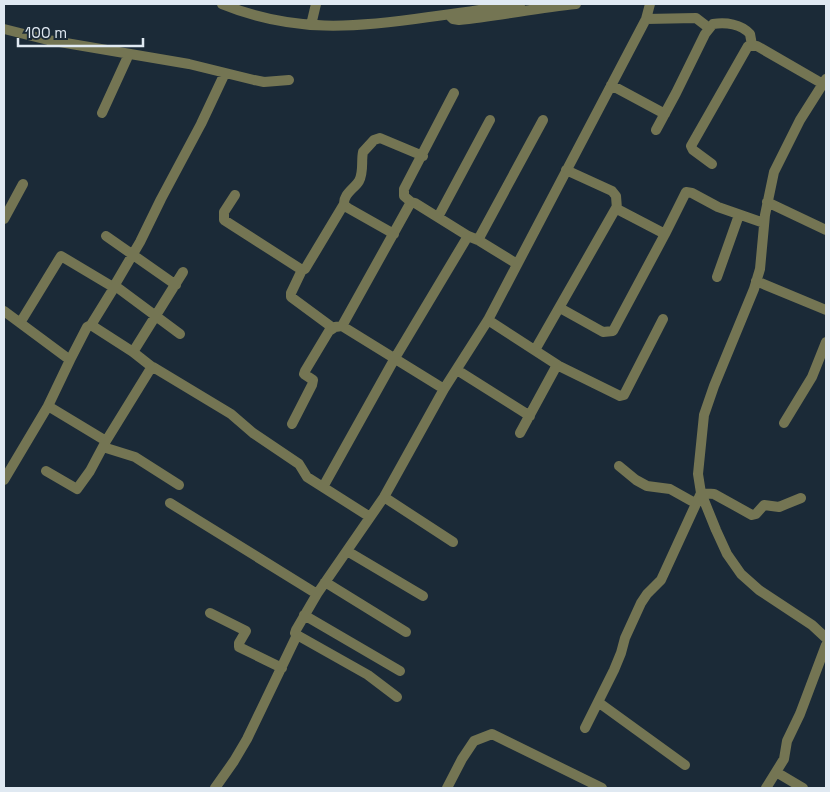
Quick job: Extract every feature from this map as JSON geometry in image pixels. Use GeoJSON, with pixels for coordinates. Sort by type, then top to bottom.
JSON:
{"type":"FeatureCollection","features":[{"type":"Feature","properties":{"kind":"street"},"geometry":{"type":"LineString","coordinates":[[222,4],[282,22],[338,27],[374,25],[520,4]]}},
{"type":"Feature","properties":{"kind":"street"},"geometry":{"type":"LineString","coordinates":[[311,25],[316,4]]}},
{"type":"Feature","properties":{"kind":"street"},"geometry":{"type":"LineString","coordinates":[[449,15],[453,19],[459,20],[501,16],[531,9],[576,4]]}},
{"type":"Feature","properties":{"kind":"street"},"geometry":{"type":"LineString","coordinates":[[215,788],[234,761],[282,668],[297,635],[295,633],[296,630],[304,616],[325,582],[384,497],[444,389],[488,320],[646,19],[650,4]]}},
{"type":"Feature","properties":{"kind":"street"},"geometry":{"type":"LineString","coordinates":[[646,19],[696,18],[709,28]]}},
{"type":"Feature","properties":{"kind":"street"},"geometry":{"type":"LineString","coordinates":[[656,130],[709,28],[713,24],[718,23],[741,27],[750,34],[752,45]]}},
{"type":"Feature","properties":{"kind":"street"},"geometry":{"type":"LineString","coordinates":[[4,29],[48,40],[189,64],[264,82],[289,80]]}},
{"type":"Feature","properties":{"kind":"street"},"geometry":{"type":"LineString","coordinates":[[752,45],[825,81],[800,120],[774,172],[764,223],[763,254],[756,282],[704,415],[698,474],[701,493],[727,554],[741,574],[765,595],[812,625],[826,638]]}},
{"type":"Feature","properties":{"kind":"street"},"geometry":{"type":"LineString","coordinates":[[712,164],[693,150],[692,143],[746,48],[752,45]]}},
{"type":"Feature","properties":{"kind":"street"},"geometry":{"type":"LineString","coordinates":[[102,113],[129,54]]}},
{"type":"Feature","properties":{"kind":"street"},"geometry":{"type":"LineString","coordinates":[[4,480],[48,406],[87,327],[91,325],[133,255],[225,73]]}},
{"type":"Feature","properties":{"kind":"street"},"geometry":{"type":"LineString","coordinates":[[611,85],[665,114]]}},
{"type":"Feature","properties":{"kind":"street"},"geometry":{"type":"LineString","coordinates":[[454,93],[403,194],[411,202],[517,264]]}},
{"type":"Feature","properties":{"kind":"street"},"geometry":{"type":"LineString","coordinates":[[438,217],[490,120]]}},
{"type":"Feature","properties":{"kind":"street"},"geometry":{"type":"LineString","coordinates":[[323,487],[395,358],[473,238],[543,120]]}},
{"type":"Feature","properties":{"kind":"street"},"geometry":{"type":"LineString","coordinates":[[423,156],[380,138],[374,140],[363,152],[359,182],[347,194],[344,204],[305,269],[302,270],[290,293],[291,297],[337,327],[395,358],[444,389]]}},
{"type":"Feature","properties":{"kind":"street"},"geometry":{"type":"LineString","coordinates":[[536,350],[616,208],[615,193],[566,170]]}},
{"type":"Feature","properties":{"kind":"street"},"geometry":{"type":"LineString","coordinates":[[4,219],[23,184]]}},
{"type":"Feature","properties":{"kind":"street"},"geometry":{"type":"LineString","coordinates":[[560,308],[603,332],[612,332],[686,192],[692,193],[713,205],[764,223]]}},
{"type":"Feature","properties":{"kind":"street"},"geometry":{"type":"LineString","coordinates":[[235,194],[224,212],[224,220],[302,270]]}},
{"type":"Feature","properties":{"kind":"street"},"geometry":{"type":"LineString","coordinates":[[292,424],[312,385],[313,380],[304,374],[305,371],[326,334],[337,327],[394,234],[411,202]]}},
{"type":"Feature","properties":{"kind":"street"},"geometry":{"type":"LineString","coordinates":[[767,202],[826,230]]}},
{"type":"Feature","properties":{"kind":"street"},"geometry":{"type":"LineString","coordinates":[[344,204],[394,234]]}},
{"type":"Feature","properties":{"kind":"street"},"geometry":{"type":"LineString","coordinates":[[616,208],[665,234]]}},
{"type":"Feature","properties":{"kind":"street"},"geometry":{"type":"LineString","coordinates":[[717,276],[739,215]]}},
{"type":"Feature","properties":{"kind":"street"},"geometry":{"type":"LineString","coordinates":[[106,236],[176,285]]}},
{"type":"Feature","properties":{"kind":"street"},"geometry":{"type":"LineString","coordinates":[[20,323],[61,256],[114,286],[180,334]]}},
{"type":"Feature","properties":{"kind":"street"},"geometry":{"type":"LineString","coordinates":[[133,352],[183,272]]}},
{"type":"Feature","properties":{"kind":"street"},"geometry":{"type":"LineString","coordinates":[[756,282],[826,310]]}},
{"type":"Feature","properties":{"kind":"street"},"geometry":{"type":"LineString","coordinates":[[4,311],[70,360]]}},
{"type":"Feature","properties":{"kind":"street"},"geometry":{"type":"LineString","coordinates":[[488,320],[558,365],[622,396],[663,319]]}},
{"type":"Feature","properties":{"kind":"street"},"geometry":{"type":"LineString","coordinates":[[91,325],[133,352],[152,367],[230,414],[253,433],[299,464],[302,472],[307,477],[370,516]]}},
{"type":"Feature","properties":{"kind":"street"},"geometry":{"type":"LineString","coordinates":[[784,423],[812,377],[826,342]]}},
{"type":"Feature","properties":{"kind":"street"},"geometry":{"type":"LineString","coordinates":[[520,433],[558,365]]}},
{"type":"Feature","properties":{"kind":"street"},"geometry":{"type":"LineString","coordinates":[[46,471],[77,489],[152,367]]}},
{"type":"Feature","properties":{"kind":"street"},"geometry":{"type":"LineString","coordinates":[[457,370],[530,416]]}},
{"type":"Feature","properties":{"kind":"street"},"geometry":{"type":"LineString","coordinates":[[48,406],[105,444],[135,457],[179,486]]}},
{"type":"Feature","properties":{"kind":"street"},"geometry":{"type":"LineString","coordinates":[[619,466],[636,480],[647,486],[670,489],[695,504]]}},
{"type":"Feature","properties":{"kind":"street"},"geometry":{"type":"LineString","coordinates":[[701,493],[714,494],[754,516],[764,505],[779,507],[801,498]]}},
{"type":"Feature","properties":{"kind":"street"},"geometry":{"type":"LineString","coordinates":[[585,728],[614,670],[625,638],[641,603],[661,580],[701,493]]}},
{"type":"Feature","properties":{"kind":"street"},"geometry":{"type":"LineString","coordinates":[[384,497],[453,542]]}},
{"type":"Feature","properties":{"kind":"street"},"geometry":{"type":"LineString","coordinates":[[170,503],[317,594]]}},
{"type":"Feature","properties":{"kind":"street"},"geometry":{"type":"LineString","coordinates":[[347,551],[424,596]]}},
{"type":"Feature","properties":{"kind":"street"},"geometry":{"type":"LineString","coordinates":[[325,582],[406,632]]}},
{"type":"Feature","properties":{"kind":"street"},"geometry":{"type":"LineString","coordinates":[[210,613],[246,631],[239,643],[239,647],[282,668]]}},
{"type":"Feature","properties":{"kind":"street"},"geometry":{"type":"LineString","coordinates":[[304,616],[400,670]]}},
{"type":"Feature","properties":{"kind":"street"},"geometry":{"type":"LineString","coordinates":[[297,635],[368,675],[397,697]]}},
{"type":"Feature","properties":{"kind":"street"},"geometry":{"type":"LineString","coordinates":[[766,788],[784,759],[787,741],[824,664],[826,645]]}},
{"type":"Feature","properties":{"kind":"street"},"geometry":{"type":"LineString","coordinates":[[598,702],[685,765]]}},
{"type":"Feature","properties":{"kind":"street"},"geometry":{"type":"LineString","coordinates":[[447,788],[474,740],[492,734],[602,788]]}},
{"type":"Feature","properties":{"kind":"street"},"geometry":{"type":"LineString","coordinates":[[776,772],[803,788]]}}]}
